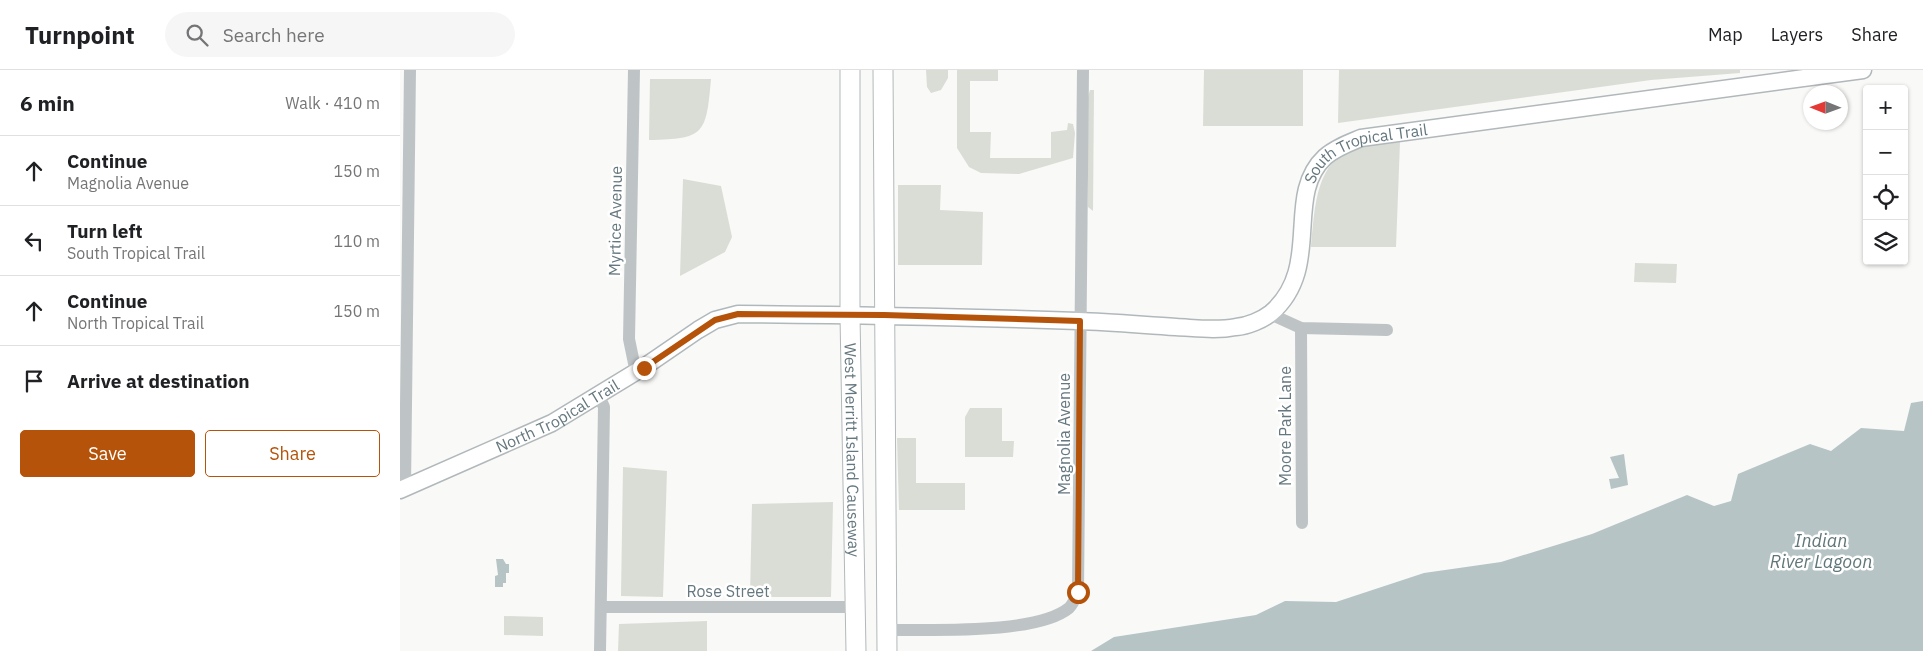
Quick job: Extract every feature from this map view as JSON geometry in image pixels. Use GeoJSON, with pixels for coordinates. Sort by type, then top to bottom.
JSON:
{"type":"FeatureCollection","features":[{"type":"Feature","properties":{"kind":"main road","name":"West Merritt Island Causeway"},"geometry":{"type":"LineString","coordinates":[[850,70],[850,316],[856,651]]}},
{"type":"Feature","properties":{"kind":"main road","name":"West Merritt Island Causeway"},"geometry":{"type":"LineString","coordinates":[[883,70],[885,630],[887,651]]}},
{"type":"Feature","properties":{"kind":"street"},"geometry":{"type":"LineString","coordinates":[[402,489],[410,70]]}},
{"type":"Feature","properties":{"kind":"street","name":"Myrtice Avenue"},"geometry":{"type":"LineString","coordinates":[[634,70],[629,339],[636,373]]}},
{"type":"Feature","properties":{"kind":"street","name":"Magnolia Avenue"},"geometry":{"type":"LineString","coordinates":[[885,630],[958,629],[1026,624],[1051,619],[1070,607],[1078,592],[1080,576],[1080,321],[1083,70]]}},
{"type":"Feature","properties":{"kind":"street","name":"South Tropical Trail"},"geometry":{"type":"LineString","coordinates":[[884,315],[1080,321],[1210,329],[1236,327],[1255,322],[1270,314],[1283,300],[1295,280],[1301,258],[1304,201],[1312,175],[1324,158],[1339,148],[1361,138],[1864,70]]}},
{"type":"Feature","properties":{"kind":"street","name":"North Tropical Trail"},"geometry":{"type":"LineString","coordinates":[[402,489],[552,424],[636,373],[715,320],[738,314],[884,315]]}},
{"type":"Feature","properties":{"kind":"street"},"geometry":{"type":"LineString","coordinates":[[1270,314],[1301,328],[1386,330]]}},
{"type":"Feature","properties":{"kind":"street","name":"Moore Park Lane"},"geometry":{"type":"LineString","coordinates":[[1301,328],[1302,523]]}},
{"type":"Feature","properties":{"kind":"street"},"geometry":{"type":"LineString","coordinates":[[599,396],[604,407],[600,651]]}},
{"type":"Feature","properties":{"kind":"street","name":"Rose Street"},"geometry":{"type":"LineString","coordinates":[[601,607],[854,607]]}},
{"type":"Feature","properties":{"kind":"shaded area"},"geometry":{"type":"Polygon","coordinates":[[[926,70],[948,70],[948,78],[941,90],[931,93],[927,87],[926,70]]]}},
{"type":"Feature","properties":{"kind":"shaded area"},"geometry":{"type":"Polygon","coordinates":[[[957,70],[998,70],[998,81],[970,81],[970,132],[991,132],[990,158],[1051,158],[1051,132],[1067,130],[1068,123],[1073,124],[1075,133],[1073,158],[1019,174],[981,173],[969,167],[957,148],[957,70]]]}},
{"type":"Feature","properties":{"kind":"shaded area"},"geometry":{"type":"Polygon","coordinates":[[[1204,70],[1303,70],[1303,126],[1203,126],[1204,70]]]}},
{"type":"Feature","properties":{"kind":"shaded area"},"geometry":{"type":"Polygon","coordinates":[[[1339,70],[1740,70],[1740,73],[1651,80],[1338,123],[1339,70]]]}},
{"type":"Feature","properties":{"kind":"shaded area"},"geometry":{"type":"Polygon","coordinates":[[[650,79],[711,79],[707,112],[699,130],[692,135],[682,138],[649,140],[650,79]]]}},
{"type":"Feature","properties":{"kind":"shaded area"},"geometry":{"type":"Polygon","coordinates":[[[1090,90],[1094,90],[1093,211],[1088,207],[1088,97],[1090,90]]]}},
{"type":"Feature","properties":{"kind":"shaded area"},"geometry":{"type":"Polygon","coordinates":[[[1400,142],[1396,247],[1311,247],[1316,203],[1325,174],[1333,163],[1344,153],[1358,147],[1400,142]]]}},
{"type":"Feature","properties":{"kind":"shaded area"},"geometry":{"type":"Polygon","coordinates":[[[683,179],[721,186],[732,237],[725,252],[680,276],[683,179]]]}},
{"type":"Feature","properties":{"kind":"shaded area"},"geometry":{"type":"Polygon","coordinates":[[[898,185],[941,185],[940,210],[983,212],[982,265],[898,265],[898,185]]]}},
{"type":"Feature","properties":{"kind":"shaded area"},"geometry":{"type":"Polygon","coordinates":[[[1635,263],[1677,264],[1676,283],[1634,282],[1635,263]]]}},
{"type":"Feature","properties":{"kind":"shaded area"},"geometry":{"type":"Polygon","coordinates":[[[970,408],[1002,408],[1002,441],[1014,441],[1013,457],[965,457],[965,417],[970,408]]]}},
{"type":"Feature","properties":{"kind":"shaded area"},"geometry":{"type":"Polygon","coordinates":[[[897,438],[916,438],[916,483],[965,483],[965,510],[899,510],[897,438]]]}},
{"type":"Feature","properties":{"kind":"shaded area"},"geometry":{"type":"Polygon","coordinates":[[[623,467],[667,471],[663,597],[621,596],[623,467]]]}},
{"type":"Feature","properties":{"kind":"shaded area"},"geometry":{"type":"Polygon","coordinates":[[[833,502],[831,597],[750,597],[752,504],[833,502]]]}},
{"type":"Feature","properties":{"kind":"shaded area"},"geometry":{"type":"Polygon","coordinates":[[[504,616],[543,617],[543,636],[504,635],[504,616]]]}},
{"type":"Feature","properties":{"kind":"shaded area"},"geometry":{"type":"Polygon","coordinates":[[[707,621],[707,651],[618,651],[619,624],[707,621]]]}},
{"type":"Feature","properties":{"kind":"water","name":"Indian River Lagoon"},"geometry":{"type":"Polygon","coordinates":[[[1923,401],[1923,651],[1091,651],[1114,637],[1256,615],[1285,601],[1336,602],[1424,573],[1501,562],[1592,534],[1687,495],[1714,506],[1731,501],[1738,474],[1810,444],[1831,451],[1861,428],[1904,431],[1911,403],[1923,401]]]}},
{"type":"Feature","properties":{"kind":"water"},"geometry":{"type":"Polygon","coordinates":[[[1624,454],[1628,485],[1611,489],[1609,479],[1619,478],[1610,457],[1624,454]]]}},
{"type":"Feature","properties":{"kind":"water"},"geometry":{"type":"Polygon","coordinates":[[[496,559],[503,559],[506,564],[509,564],[509,573],[506,573],[506,583],[503,583],[503,587],[495,587],[495,576],[498,575],[496,559]]]}},
{"type":"Feature","properties":{"kind":"route"},"geometry":{"type":"LineString","coordinates":[[644,368],[715,320],[738,314],[884,315],[1080,321],[1080,576],[1078,592]]}}]}
